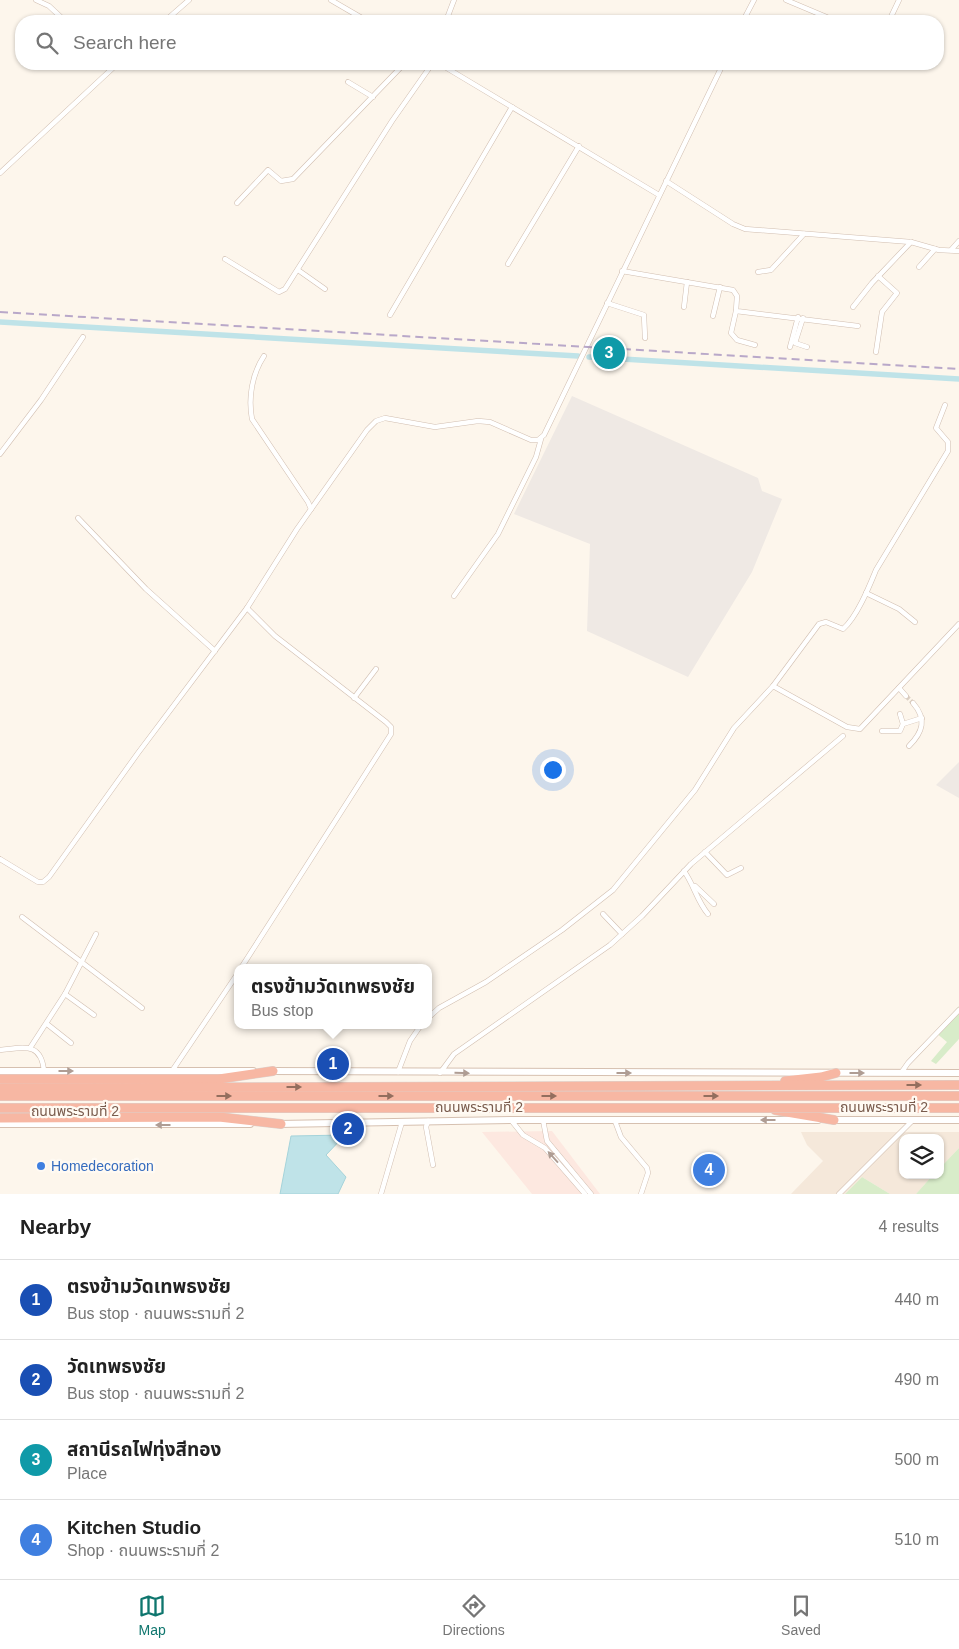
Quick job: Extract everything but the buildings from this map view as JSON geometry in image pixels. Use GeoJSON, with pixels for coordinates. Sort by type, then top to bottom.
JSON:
{"type":"FeatureCollection","features":[{"type":"Feature","properties":{"kind":"highway"},"geometry":{"type":"LineString","coordinates":[[0,1079],[219,1079],[273,1071]]}},
{"type":"Feature","properties":{"kind":"highway"},"geometry":{"type":"LineString","coordinates":[[760,1086],[836,1073]]}},
{"type":"Feature","properties":{"kind":"highway"},"geometry":{"type":"LineString","coordinates":[[219,1079],[272,1087]]}},
{"type":"Feature","properties":{"kind":"highway","name":"ถนนพระรามที่ 2"},"geometry":{"type":"LineString","coordinates":[[0,1088],[959,1085]]}},
{"type":"Feature","properties":{"kind":"highway"},"geometry":{"type":"LineString","coordinates":[[0,1096],[959,1096]]}},
{"type":"Feature","properties":{"kind":"highway"},"geometry":{"type":"LineString","coordinates":[[219,1117],[272,1106]]}},
{"type":"Feature","properties":{"kind":"highway"},"geometry":{"type":"LineString","coordinates":[[0,1107],[959,1107]]}},
{"type":"Feature","properties":{"kind":"highway","name":"ถนนพระรามที่ 2"},"geometry":{"type":"LineString","coordinates":[[0,1107],[959,1107]]}},
{"type":"Feature","properties":{"kind":"highway"},"geometry":{"type":"LineString","coordinates":[[759,1108],[834,1120]]}},
{"type":"Feature","properties":{"kind":"highway"},"geometry":{"type":"LineString","coordinates":[[0,1118],[219,1117],[281,1124]]}},
{"type":"Feature","properties":{"kind":"main road"},"geometry":{"type":"LineString","coordinates":[[0,1071],[959,1073]]}},
{"type":"Feature","properties":{"kind":"main road","name":"ถนนพระรามที่ 2"},"geometry":{"type":"LineString","coordinates":[[0,1124],[281,1124],[511,1120],[959,1120]]}},
{"type":"Feature","properties":{"kind":"street"},"geometry":{"type":"LineString","coordinates":[[36,0],[49,6],[59,15]]}},
{"type":"Feature","properties":{"kind":"street"},"geometry":{"type":"LineString","coordinates":[[172,15],[189,0]]}},
{"type":"Feature","properties":{"kind":"street"},"geometry":{"type":"LineString","coordinates":[[331,0],[357,15]]}},
{"type":"Feature","properties":{"kind":"street"},"geometry":{"type":"LineString","coordinates":[[448,15],[454,0]]}},
{"type":"Feature","properties":{"kind":"street"},"geometry":{"type":"LineString","coordinates":[[746,15],[754,0]]}},
{"type":"Feature","properties":{"kind":"street"},"geometry":{"type":"LineString","coordinates":[[786,0],[822,15]]}},
{"type":"Feature","properties":{"kind":"street"},"geometry":{"type":"LineString","coordinates":[[892,15],[899,0]]}},
{"type":"Feature","properties":{"kind":"street"},"geometry":{"type":"LineString","coordinates":[[0,173],[109,70]]}},
{"type":"Feature","properties":{"kind":"street"},"geometry":{"type":"LineString","coordinates":[[237,202],[268,170],[281,181],[293,179],[398,70]]}},
{"type":"Feature","properties":{"kind":"street"},"geometry":{"type":"LineString","coordinates":[[225,259],[279,292],[285,289],[392,121],[428,70]]}},
{"type":"Feature","properties":{"kind":"street"},"geometry":{"type":"LineString","coordinates":[[450,70],[659,196]]}},
{"type":"Feature","properties":{"kind":"street"},"geometry":{"type":"LineString","coordinates":[[454,596],[498,534],[536,457],[541,438],[720,70]]}},
{"type":"Feature","properties":{"kind":"street"},"geometry":{"type":"LineString","coordinates":[[348,82],[374,96]]}},
{"type":"Feature","properties":{"kind":"street"},"geometry":{"type":"LineString","coordinates":[[390,315],[512,106]]}},
{"type":"Feature","properties":{"kind":"street"},"geometry":{"type":"LineString","coordinates":[[508,264],[579,146]]}},
{"type":"Feature","properties":{"kind":"street"},"geometry":{"type":"LineString","coordinates":[[666,181],[739,228],[911,242],[935,249],[959,251]]}},
{"type":"Feature","properties":{"kind":"street"},"geometry":{"type":"LineString","coordinates":[[758,272],[771,270],[804,234]]}},
{"type":"Feature","properties":{"kind":"street"},"geometry":{"type":"LineString","coordinates":[[951,250],[959,241]]}},
{"type":"Feature","properties":{"kind":"street"},"geometry":{"type":"LineString","coordinates":[[853,307],[878,276],[911,242]]}},
{"type":"Feature","properties":{"kind":"street"},"geometry":{"type":"LineString","coordinates":[[919,267],[935,249]]}},
{"type":"Feature","properties":{"kind":"street"},"geometry":{"type":"LineString","coordinates":[[298,270],[325,289]]}},
{"type":"Feature","properties":{"kind":"street"},"geometry":{"type":"LineString","coordinates":[[622,272],[720,287],[736,292],[736,311],[731,334],[737,340],[756,345]]}},
{"type":"Feature","properties":{"kind":"street"},"geometry":{"type":"LineString","coordinates":[[876,352],[882,312],[897,293],[878,276]]}},
{"type":"Feature","properties":{"kind":"street"},"geometry":{"type":"LineString","coordinates":[[684,307],[687,282]]}},
{"type":"Feature","properties":{"kind":"street"},"geometry":{"type":"LineString","coordinates":[[713,316],[720,287]]}},
{"type":"Feature","properties":{"kind":"street"},"geometry":{"type":"LineString","coordinates":[[607,303],[644,315],[645,338]]}},
{"type":"Feature","properties":{"kind":"street"},"geometry":{"type":"LineString","coordinates":[[736,311],[801,317],[858,326]]}},
{"type":"Feature","properties":{"kind":"street"},"geometry":{"type":"LineString","coordinates":[[790,347],[801,317]]}},
{"type":"Feature","properties":{"kind":"street"},"geometry":{"type":"LineString","coordinates":[[801,317],[796,343],[806,347]]}},
{"type":"Feature","properties":{"kind":"street"},"geometry":{"type":"LineString","coordinates":[[0,454],[41,400],[83,338]]}},
{"type":"Feature","properties":{"kind":"street"},"geometry":{"type":"LineString","coordinates":[[264,356],[256,368],[249,406],[252,419],[311,509]]}},
{"type":"Feature","properties":{"kind":"street"},"geometry":{"type":"LineString","coordinates":[[432,1014],[439,1008],[486,982],[562,930],[613,890],[696,790],[734,728],[773,686],[819,624],[826,622],[843,629],[866,593],[876,570],[948,451],[948,442],[936,428],[945,405]]}},
{"type":"Feature","properties":{"kind":"street"},"geometry":{"type":"LineString","coordinates":[[0,859],[38,882],[46,880],[247,608],[311,509],[367,430],[380,419],[435,427],[478,421],[490,422],[530,440],[535,441],[541,438]]}},
{"type":"Feature","properties":{"kind":"street"},"geometry":{"type":"LineString","coordinates":[[78,518],[146,589],[215,651]]}},
{"type":"Feature","properties":{"kind":"street"},"geometry":{"type":"LineString","coordinates":[[866,593],[899,609],[915,622]]}},
{"type":"Feature","properties":{"kind":"street"},"geometry":{"type":"LineString","coordinates":[[244,964],[391,734],[390,727],[386,722],[275,636],[247,608]]}},
{"type":"Feature","properties":{"kind":"street"},"geometry":{"type":"LineString","coordinates":[[773,686],[855,729],[864,727],[959,624]]}},
{"type":"Feature","properties":{"kind":"street"},"geometry":{"type":"LineString","coordinates":[[354,698],[376,669]]}},
{"type":"Feature","properties":{"kind":"street"},"geometry":{"type":"LineString","coordinates":[[900,688],[906,696]]}},
{"type":"Feature","properties":{"kind":"street"},"geometry":{"type":"LineString","coordinates":[[909,746],[922,731],[922,718],[919,709],[913,703]]}},
{"type":"Feature","properties":{"kind":"street"},"geometry":{"type":"LineString","coordinates":[[882,731],[896,732],[902,728],[903,724],[900,714]]}},
{"type":"Feature","properties":{"kind":"street"},"geometry":{"type":"LineString","coordinates":[[903,724],[922,718]]}},
{"type":"Feature","properties":{"kind":"street"},"geometry":{"type":"LineString","coordinates":[[440,1072],[454,1054],[598,954],[622,934],[705,852],[843,736]]}},
{"type":"Feature","properties":{"kind":"street"},"geometry":{"type":"LineString","coordinates":[[705,852],[727,875],[741,868]]}},
{"type":"Feature","properties":{"kind":"street"},"geometry":{"type":"LineString","coordinates":[[684,871],[694,886],[714,904]]}},
{"type":"Feature","properties":{"kind":"street"},"geometry":{"type":"LineString","coordinates":[[694,886],[698,901],[708,914]]}},
{"type":"Feature","properties":{"kind":"street"},"geometry":{"type":"LineString","coordinates":[[603,914],[622,934]]}},
{"type":"Feature","properties":{"kind":"street"},"geometry":{"type":"LineString","coordinates":[[22,917],[142,1008]]}},
{"type":"Feature","properties":{"kind":"street"},"geometry":{"type":"LineString","coordinates":[[30,1048],[65,994],[80,961],[96,934]]}},
{"type":"Feature","properties":{"kind":"street"},"geometry":{"type":"LineString","coordinates":[[172,1070],[234,979]]}},
{"type":"Feature","properties":{"kind":"street"},"geometry":{"type":"LineString","coordinates":[[65,994],[94,1015]]}},
{"type":"Feature","properties":{"kind":"street"},"geometry":{"type":"LineString","coordinates":[[901,1073],[908,1062],[959,1010]]}},
{"type":"Feature","properties":{"kind":"street"},"geometry":{"type":"LineString","coordinates":[[47,1024],[71,1043]]}},
{"type":"Feature","properties":{"kind":"street"},"geometry":{"type":"LineString","coordinates":[[398,1072],[410,1042],[418,1029]]}},
{"type":"Feature","properties":{"kind":"street"},"geometry":{"type":"LineString","coordinates":[[0,1050],[30,1048],[41,1055],[44,1071]]}},
{"type":"Feature","properties":{"kind":"street"},"geometry":{"type":"LineString","coordinates":[[511,1120],[523,1135],[545,1148],[585,1194]]}},
{"type":"Feature","properties":{"kind":"street"},"geometry":{"type":"LineString","coordinates":[[543,1120],[547,1140],[591,1194]]}},
{"type":"Feature","properties":{"kind":"street"},"geometry":{"type":"LineString","coordinates":[[615,1120],[621,1137],[647,1168],[648,1173],[641,1194]]}},
{"type":"Feature","properties":{"kind":"street"},"geometry":{"type":"LineString","coordinates":[[839,1194],[913,1120]]}},
{"type":"Feature","properties":{"kind":"street"},"geometry":{"type":"LineString","coordinates":[[428,1121],[426,1127],[433,1165]]}},
{"type":"Feature","properties":{"kind":"street"},"geometry":{"type":"LineString","coordinates":[[381,1194],[402,1122]]}},
{"type":"Feature","properties":{"kind":"shaded area"},"geometry":{"type":"Polygon","coordinates":[[[572,396],[758,478],[762,491],[782,499],[752,572],[688,677],[587,631],[590,544],[514,514],[572,396]]]}},
{"type":"Feature","properties":{"kind":"shaded area"},"geometry":{"type":"Polygon","coordinates":[[[959,762],[959,798],[936,785],[959,762]]]}},
{"type":"Feature","properties":{"kind":"shaded area"},"geometry":{"type":"Polygon","coordinates":[[[552,1131],[600,1194],[532,1194],[482,1132],[552,1131]]]}},
{"type":"Feature","properties":{"kind":"shaded area"},"geometry":{"type":"Polygon","coordinates":[[[801,1132],[959,1132],[959,1148],[944,1164],[944,1134],[899,1134],[899,1179],[929,1179],[916,1194],[890,1194],[862,1177],[845,1194],[791,1194],[823,1161],[807,1145],[801,1132]]]}},
{"type":"Feature","properties":{"kind":"green space"},"geometry":{"type":"Polygon","coordinates":[[[959,1006],[959,1039],[936,1064],[931,1061],[947,1042],[935,1032],[959,1006]]]}},
{"type":"Feature","properties":{"kind":"green space"},"geometry":{"type":"Polygon","coordinates":[[[959,1148],[959,1194],[916,1194],[929,1179],[944,1179],[944,1164],[959,1148]]]}},
{"type":"Feature","properties":{"kind":"green space"},"geometry":{"type":"Polygon","coordinates":[[[862,1177],[890,1194],[845,1194],[862,1177]]]}},
{"type":"Feature","properties":{"kind":"water"},"geometry":{"type":"Polygon","coordinates":[[[345,1135],[326,1155],[346,1177],[338,1194],[280,1194],[291,1136],[345,1135]]]}},
{"type":"Feature","properties":{"kind":"waterway"},"geometry":{"type":"LineString","coordinates":[[0,322],[578,356]]}},
{"type":"Feature","properties":{"kind":"waterway"},"geometry":{"type":"LineString","coordinates":[[589,357],[959,379]]}},
{"type":"Feature","properties":{"kind":"tunnel"},"geometry":{"type":"LineString","coordinates":[[906,696],[913,703]]}},
{"type":"Feature","properties":{"kind":"railway"},"geometry":{"type":"LineString","coordinates":[[0,312],[959,369]]}},
{"type":"Feature","properties":{"kind":"place","name":"สถานีรถไฟทุ่งสีทอง"},"geometry":{"type":"Point","coordinates":[609,353]}},
{"type":"Feature","properties":{"kind":"place","name":"ตรงข้ามวัดเทพธงชัย"},"geometry":{"type":"Point","coordinates":[333,1064]}},
{"type":"Feature","properties":{"kind":"place","name":"วัดเทพธงชัย"},"geometry":{"type":"Point","coordinates":[348,1129]}},
{"type":"Feature","properties":{"kind":"place","name":"Homedecoration"},"geometry":{"type":"Point","coordinates":[41,1166]}},
{"type":"Feature","properties":{"kind":"place","name":"Kitchen Studio"},"geometry":{"type":"Point","coordinates":[709,1170]}}]}
